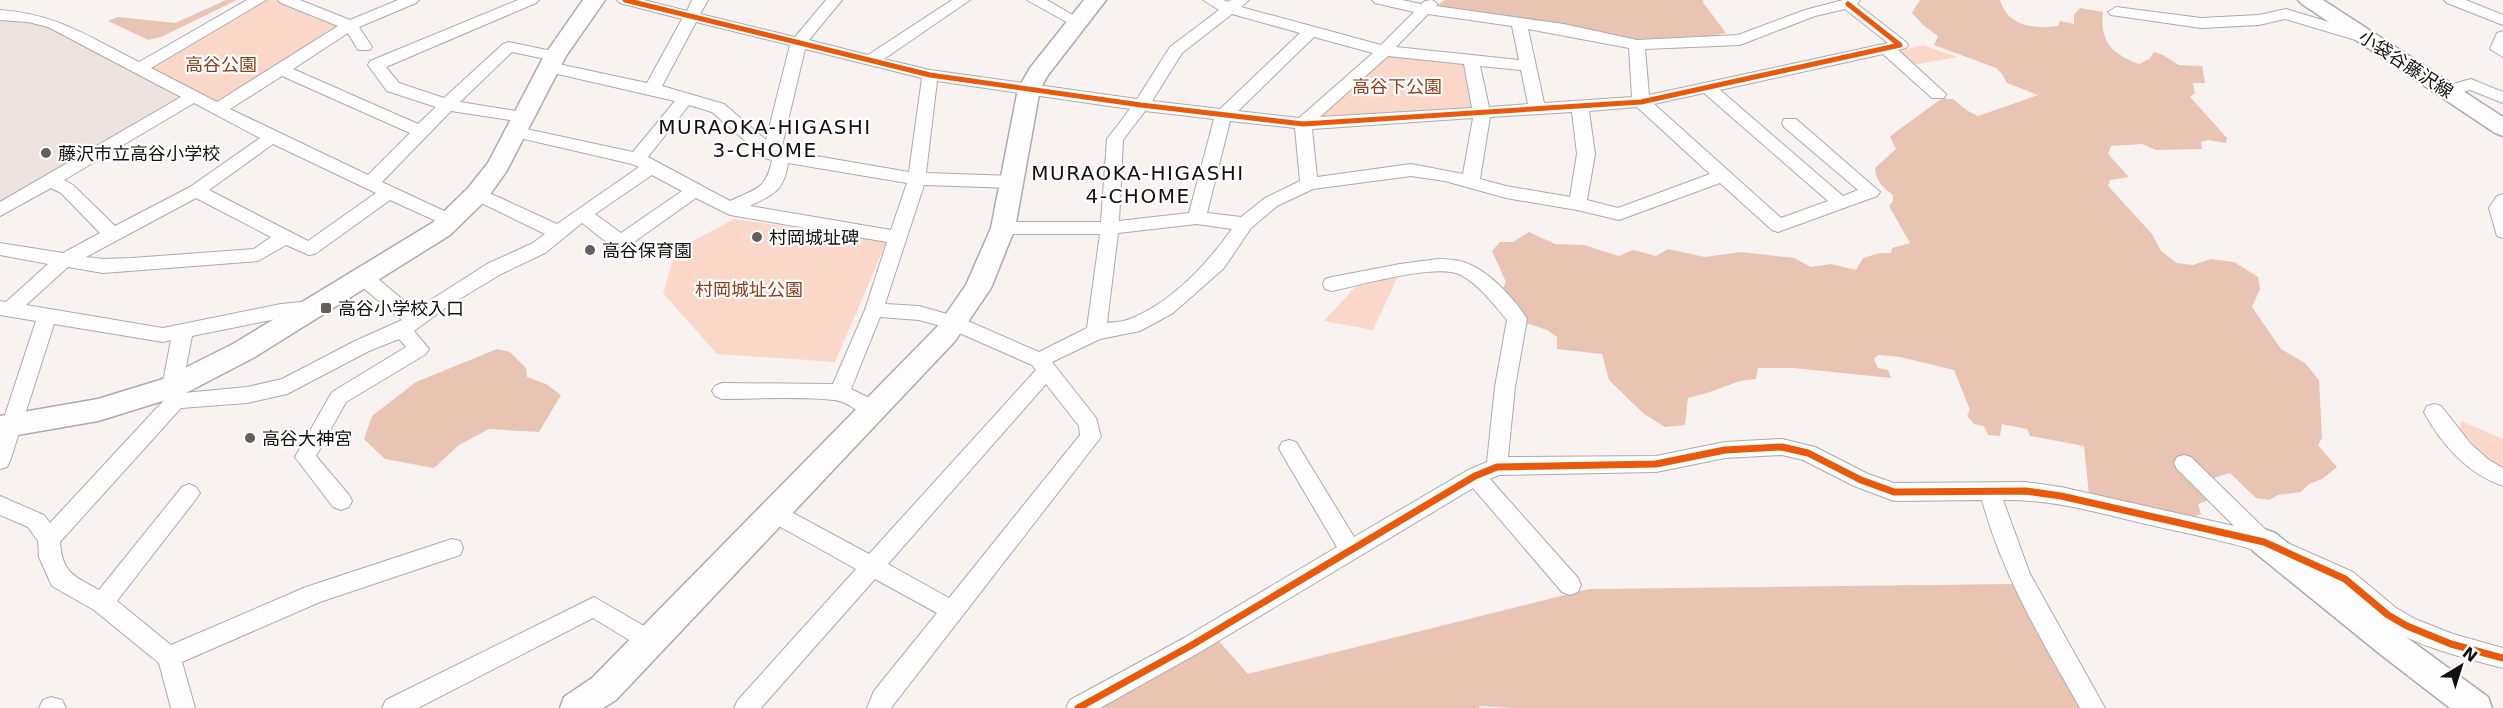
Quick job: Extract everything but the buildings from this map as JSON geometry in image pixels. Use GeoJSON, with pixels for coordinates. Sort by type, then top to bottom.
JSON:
{"type":"FeatureCollection","features":[{"type":"Feature","properties":{"kind":"street"},"geometry":{"type":"LineString","coordinates":[[140,68],[258,0]]}},
{"type":"Feature","properties":{"kind":"street"},"geometry":{"type":"LineString","coordinates":[[286,0],[350,25],[364,46]]}},
{"type":"Feature","properties":{"kind":"street"},"geometry":{"type":"LineString","coordinates":[[218,109],[350,25],[411,0]]}},
{"type":"Feature","properties":{"kind":"street"},"geometry":{"type":"LineString","coordinates":[[531,0],[508,4],[376,65],[393,87],[447,105],[645,162],[730,209],[898,237]]}},
{"type":"Feature","properties":{"kind":"street"},"geometry":{"type":"LineString","coordinates":[[49,539],[174,394],[451,221],[477,194],[498,166],[566,37],[594,0]]}},
{"type":"Feature","properties":{"kind":"street"},"geometry":{"type":"LineString","coordinates":[[625,0],[690,18],[799,42],[930,75],[1223,116],[1303,124],[1641,102],[1900,45],[1850,2],[1810,13],[1740,40],[1637,45],[1564,28],[1519,23],[1429,5],[1380,0]]}},
{"type":"Feature","properties":{"kind":"street"},"geometry":{"type":"LineString","coordinates":[[652,89],[700,0]]}},
{"type":"Feature","properties":{"kind":"street"},"geometry":{"type":"LineString","coordinates":[[730,209],[770,188],[777,179],[776,155],[799,42],[834,0]]}},
{"type":"Feature","properties":{"kind":"street"},"geometry":{"type":"LineString","coordinates":[[870,61],[962,0]]}},
{"type":"Feature","properties":{"kind":"street"},"geometry":{"type":"LineString","coordinates":[[1035,0],[1077,22]]}},
{"type":"Feature","properties":{"kind":"street"},"geometry":{"type":"LineString","coordinates":[[576,708],[604,689],[776,514],[946,334],[978,288],[1003,228],[1029,89],[1038,73],[1095,0]]}},
{"type":"Feature","properties":{"kind":"street"},"geometry":{"type":"LineString","coordinates":[[1211,0],[1236,4],[1310,32],[1384,51],[1528,66]]}},
{"type":"Feature","properties":{"kind":"street","name":"小袋谷藤沢線"},"geometry":{"type":"LineString","coordinates":[[2309,0],[2503,128]]}},
{"type":"Feature","properties":{"kind":"street"},"geometry":{"type":"LineString","coordinates":[[2452,0],[2503,20]]}},
{"type":"Feature","properties":{"kind":"street"},"geometry":{"type":"LineString","coordinates":[[1096,332],[1110,228],[1115,139],[1141,105],[1176,50],[1236,4]]}},
{"type":"Feature","properties":{"kind":"street"},"geometry":{"type":"LineString","coordinates":[[1303,124],[1384,51],[1429,5]]}},
{"type":"Feature","properties":{"kind":"street"},"geometry":{"type":"LineString","coordinates":[[2116,12],[2216,23],[2259,20],[2286,14],[2369,39]]}},
{"type":"Feature","properties":{"kind":"street"},"geometry":{"type":"LineString","coordinates":[[0,15],[28,17],[53,24],[272,137],[451,221]]}},
{"type":"Feature","properties":{"kind":"street"},"geometry":{"type":"LineString","coordinates":[[1519,23],[1537,110]]}},
{"type":"Feature","properties":{"kind":"street"},"geometry":{"type":"LineString","coordinates":[[1197,218],[1223,116],[1310,32]]}},
{"type":"Feature","properties":{"kind":"street"},"geometry":{"type":"LineString","coordinates":[[2503,36],[2498,49],[2503,52]]}},
{"type":"Feature","properties":{"kind":"street"},"geometry":{"type":"LineString","coordinates":[[1637,45],[1641,102],[1778,226],[1871,192],[1790,123]]}},
{"type":"Feature","properties":{"kind":"street"},"geometry":{"type":"LineString","coordinates":[[371,183],[447,105],[509,47],[552,62],[718,108],[776,155],[917,179],[1013,182]]}},
{"type":"Feature","properties":{"kind":"street"},"geometry":{"type":"LineString","coordinates":[[1887,49],[1938,94]]}},
{"type":"Feature","properties":{"kind":"street"},"geometry":{"type":"LineString","coordinates":[[1471,60],[1482,114],[1471,181]]}},
{"type":"Feature","properties":{"kind":"street"},"geometry":{"type":"LineString","coordinates":[[280,69],[421,132]]}},
{"type":"Feature","properties":{"kind":"street"},"geometry":{"type":"LineString","coordinates":[[840,392],[874,310],[917,179],[930,75]]}},
{"type":"Feature","properties":{"kind":"street"},"geometry":{"type":"LineString","coordinates":[[2448,91],[2471,84],[2503,98]]}},
{"type":"Feature","properties":{"kind":"street"},"geometry":{"type":"LineString","coordinates":[[1707,87],[1842,204]]}},
{"type":"Feature","properties":{"kind":"street"},"geometry":{"type":"LineString","coordinates":[[0,210],[194,96]]}},
{"type":"Feature","properties":{"kind":"street"},"geometry":{"type":"LineString","coordinates":[[6,426],[174,394],[247,395],[287,386],[362,346],[409,325],[441,301],[494,269],[539,248],[645,162],[684,100]]}},
{"type":"Feature","properties":{"kind":"street"},"geometry":{"type":"LineString","coordinates":[[1577,204],[1586,154],[1580,106]]}},
{"type":"Feature","properties":{"kind":"street"},"geometry":{"type":"LineString","coordinates":[[1303,124],[1309,184]]}},
{"type":"Feature","properties":{"kind":"street"},"geometry":{"type":"LineString","coordinates":[[5,309],[64,260],[196,191],[272,137]]}},
{"type":"Feature","properties":{"kind":"street"},"geometry":{"type":"LineString","coordinates":[[746,708],[872,567],[1043,365],[1096,332],[1133,326],[1166,309],[1218,263],[1245,225],[1271,202],[1309,184],[1411,170],[1471,181],[1506,192],[1619,214],[1722,176]]}},
{"type":"Feature","properties":{"kind":"street"},"geometry":{"type":"LineString","coordinates":[[51,180],[67,189],[112,234]]}},
{"type":"Feature","properties":{"kind":"street"},"geometry":{"type":"LineString","coordinates":[[582,214],[621,242],[695,190]]}},
{"type":"Feature","properties":{"kind":"street"},"geometry":{"type":"LineString","coordinates":[[196,191],[309,249],[390,192]]}},
{"type":"Feature","properties":{"kind":"street"},"geometry":{"type":"LineString","coordinates":[[477,194],[559,233]]}},
{"type":"Feature","properties":{"kind":"street"},"geometry":{"type":"LineString","coordinates":[[2503,200],[2498,208],[2503,232]]}},
{"type":"Feature","properties":{"kind":"street"},"geometry":{"type":"LineString","coordinates":[[1003,228],[1110,228],[1197,218],[1245,225]]}},
{"type":"Feature","properties":{"kind":"street"},"geometry":{"type":"LineString","coordinates":[[0,249],[113,266],[258,255],[287,236]]}},
{"type":"Feature","properties":{"kind":"street"},"geometry":{"type":"LineString","coordinates":[[1332,284],[1441,264],[1462,268],[1495,293],[1517,319],[1505,387],[1497,467]]}},
{"type":"Feature","properties":{"kind":"street"},"geometry":{"type":"LineString","coordinates":[[341,501],[306,457],[339,397],[419,349],[409,325],[363,278]]}},
{"type":"Feature","properties":{"kind":"street"},"geometry":{"type":"LineString","coordinates":[[5,309],[163,335],[281,311],[312,308]]}},
{"type":"Feature","properties":{"kind":"street"},"geometry":{"type":"LineString","coordinates":[[874,310],[919,313],[954,322],[1043,365],[1089,424],[1091,437],[882,699],[879,708]]}},
{"type":"Feature","properties":{"kind":"street"},"geometry":{"type":"LineString","coordinates":[[0,461],[6,426],[47,316]]}},
{"type":"Feature","properties":{"kind":"street"},"geometry":{"type":"LineString","coordinates":[[174,394],[183,332]]}},
{"type":"Feature","properties":{"kind":"street"},"geometry":{"type":"LineString","coordinates":[[722,391],[840,392],[874,410]]}},
{"type":"Feature","properties":{"kind":"street"},"geometry":{"type":"LineString","coordinates":[[2434,412],[2477,463],[2503,477]]}},
{"type":"Feature","properties":{"kind":"street"},"geometry":{"type":"LineString","coordinates":[[1078,708],[1192,645],[1475,476],[1497,467],[1557,464],[1656,464],[1725,450],[1782,447],[1808,453],[1861,480],[1894,492],[2026,491],[2061,496],[2264,542],[2306,558],[2345,579],[2388,615],[2407,627],[2451,644],[2503,658]]}},
{"type":"Feature","properties":{"kind":"street"},"geometry":{"type":"LineString","coordinates":[[1289,448],[1350,549]]}},
{"type":"Feature","properties":{"kind":"street"},"geometry":{"type":"LineString","coordinates":[[2184,463],[2264,542],[2391,644],[2476,708]]}},
{"type":"Feature","properties":{"kind":"street"},"geometry":{"type":"LineString","coordinates":[[1475,476],[1570,585]]}},
{"type":"Feature","properties":{"kind":"street"},"geometry":{"type":"LineString","coordinates":[[1990,491],[1996,518],[2025,590],[2093,708]]}},
{"type":"Feature","properties":{"kind":"street"},"geometry":{"type":"LineString","coordinates":[[102,603],[189,493]]}},
{"type":"Feature","properties":{"kind":"street"},"geometry":{"type":"LineString","coordinates":[[0,505],[36,521],[49,539],[50,557],[60,579],[102,603],[169,657],[183,708]]}},
{"type":"Feature","properties":{"kind":"street"},"geometry":{"type":"LineString","coordinates":[[776,514],[953,611]]}},
{"type":"Feature","properties":{"kind":"street"},"geometry":{"type":"LineString","coordinates":[[169,657],[314,594],[452,548]]}},
{"type":"Feature","properties":{"kind":"street"},"geometry":{"type":"LineString","coordinates":[[394,708],[594,607],[650,641]]}},
{"type":"Feature","properties":{"kind":"shaded area"},"geometry":{"type":"Polygon","coordinates":[[[226,0],[237,0],[161,37],[148,40],[108,21],[118,17],[175,23],[226,0]]]}},
{"type":"Feature","properties":{"kind":"shaded area"},"geometry":{"type":"Polygon","coordinates":[[[1445,0],[1705,0],[1702,1],[1726,33],[1689,40],[1630,40],[1439,8],[1440,3],[1445,0]]]}},
{"type":"Feature","properties":{"kind":"shaded area"},"geometry":{"type":"Polygon","coordinates":[[[1920,0],[2000,0],[2009,16],[2016,21],[2040,27],[2058,26],[2060,21],[2074,24],[2074,15],[2080,8],[2103,12],[2103,31],[2106,39],[2110,46],[2122,56],[2139,64],[2149,59],[2154,52],[2179,65],[2202,66],[2205,83],[2193,83],[2195,93],[2190,97],[2227,138],[2226,143],[2208,140],[2201,142],[2202,149],[2156,150],[2142,144],[2111,146],[2108,154],[2129,177],[2110,180],[2108,186],[2152,234],[2161,251],[2177,263],[2193,265],[2211,259],[2234,262],[2258,277],[2260,289],[2252,307],[2281,349],[2305,363],[2319,380],[2322,438],[2318,445],[2337,467],[2322,479],[2309,484],[2301,492],[2278,495],[2269,500],[2256,498],[2230,473],[2214,478],[2211,499],[2198,504],[2201,514],[2194,517],[2089,495],[2084,446],[2030,436],[2027,429],[2002,424],[2000,436],[1988,435],[1984,426],[1974,424],[1967,416],[1970,410],[1954,370],[1900,357],[1878,355],[1874,359],[1878,368],[1888,370],[1891,378],[1793,368],[1758,368],[1756,379],[1740,381],[1688,398],[1685,425],[1665,427],[1644,414],[1609,380],[1602,354],[1557,349],[1557,337],[1547,330],[1523,322],[1502,291],[1506,282],[1492,251],[1500,242],[1513,242],[1529,232],[1555,244],[1584,245],[1619,256],[1633,250],[1656,256],[1668,249],[1705,257],[1741,252],[1794,258],[1811,267],[1831,264],[1856,270],[1863,258],[1880,253],[1891,253],[1892,248],[1910,243],[1889,206],[1893,201],[1893,195],[1881,184],[1875,168],[1896,149],[1890,137],[1941,99],[1953,99],[1978,116],[2038,95],[2007,83],[1996,68],[1934,45],[1938,36],[1912,13],[1920,0]]]}},
{"type":"Feature","properties":{"kind":"shaded area","name":"藤沢市立高谷小学校"},"geometry":{"type":"Polygon","coordinates":[[[0,19],[49,27],[183,99],[0,207],[0,19]]]}},
{"type":"Feature","properties":{"kind":"shaded area"},"geometry":{"type":"Polygon","coordinates":[[[497,349],[510,352],[526,368],[527,377],[546,384],[561,395],[539,432],[489,429],[459,445],[434,468],[385,459],[364,439],[372,416],[416,382],[497,349]]]}},
{"type":"Feature","properties":{"kind":"shaded area"},"geometry":{"type":"Polygon","coordinates":[[[2012,584],[2080,708],[1514,708],[1480,706],[1479,708],[1095,708],[1217,639],[1248,674],[1589,589],[2012,584]]]}},
{"type":"Feature","properties":{"kind":"green space","name":"高谷公園"},"geometry":{"type":"Polygon","coordinates":[[[265,0],[276,0],[337,25],[337,29],[216,104],[152,68],[154,65],[265,0]]]}},
{"type":"Feature","properties":{"kind":"green space"},"geometry":{"type":"Polygon","coordinates":[[[1923,45],[1957,57],[1913,65],[1901,55],[1901,51],[1923,45]]]}},
{"type":"Feature","properties":{"kind":"green space","name":"高谷下公園"},"geometry":{"type":"Polygon","coordinates":[[[1388,56],[1467,63],[1475,111],[1318,119],[1388,56]]]}},
{"type":"Feature","properties":{"kind":"green space","name":"村岡城址公園"},"geometry":{"type":"Polygon","coordinates":[[[734,219],[887,241],[835,362],[717,354],[663,293],[676,250],[734,219]]]}},
{"type":"Feature","properties":{"kind":"green space"},"geometry":{"type":"Polygon","coordinates":[[[1399,274],[1373,330],[1324,321],[1358,284],[1399,274]]]}},
{"type":"Feature","properties":{"kind":"green space"},"geometry":{"type":"Polygon","coordinates":[[[2461,421],[2503,439],[2503,468],[2480,453],[2460,430],[2461,421]]]}},
{"type":"Feature","properties":{"kind":"cycle path"},"geometry":{"type":"LineString","coordinates":[[625,0],[930,75],[1141,105],[1303,124],[1641,102],[1900,45],[1848,4]]}},
{"type":"Feature","properties":{"kind":"cycle path"},"geometry":{"type":"LineString","coordinates":[[1078,708],[1192,645],[1475,476],[1497,467],[1656,464],[1725,450],[1782,447],[1808,453],[1861,480],[1894,492],[2026,491],[2061,496],[2264,542],[2345,579],[2388,615],[2407,626],[2451,644],[2503,658]]}},
{"type":"Feature","properties":{"kind":"place","name":"藤沢市立高谷小学校"},"geometry":{"type":"Point","coordinates":[46,153]}},
{"type":"Feature","properties":{"kind":"place","name":"村岡城址碑"},"geometry":{"type":"Point","coordinates":[757,237]}},
{"type":"Feature","properties":{"kind":"place","name":"高谷保育園"},"geometry":{"type":"Point","coordinates":[590,250]}},
{"type":"Feature","properties":{"kind":"place","name":"高谷小学校入口"},"geometry":{"type":"Point","coordinates":[326,308]}},
{"type":"Feature","properties":{"kind":"place","name":"高谷大神宮"},"geometry":{"type":"Point","coordinates":[250,438]}},
{"type":"Feature","properties":{"kind":"district","name":"MURAOKA-HIGASHI 3-CHOME"},"geometry":{"type":"Point","coordinates":[765,138]}},
{"type":"Feature","properties":{"kind":"district","name":"MURAOKA-HIGASHI 4-CHOME"},"geometry":{"type":"Point","coordinates":[1138,184]}}]}
